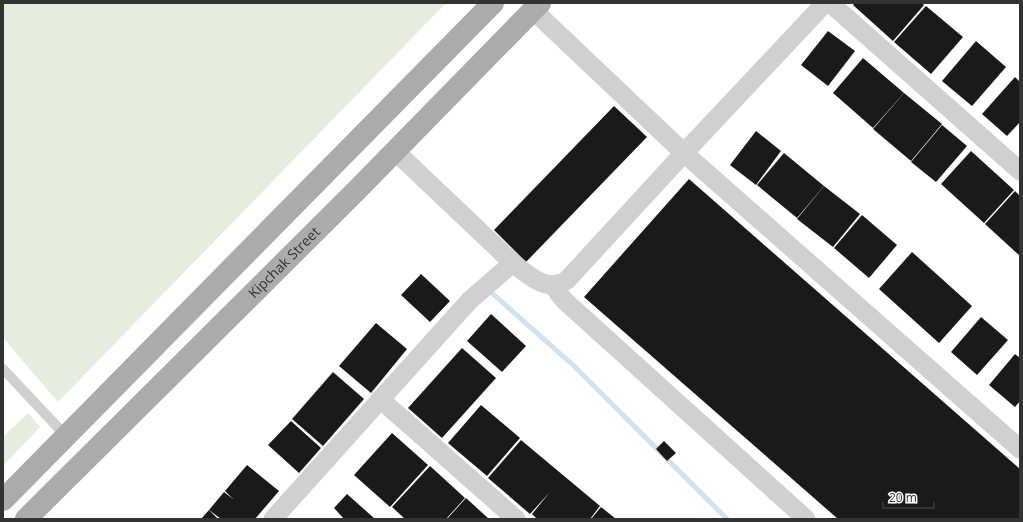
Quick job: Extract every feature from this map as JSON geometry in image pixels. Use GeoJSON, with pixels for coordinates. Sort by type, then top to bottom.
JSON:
{"type":"FeatureCollection","features":[{"type":"Feature","properties":{"kind":"main road"},"geometry":{"type":"LineString","coordinates":[[3,500],[493,3]]}},
{"type":"Feature","properties":{"kind":"main road","name":"Kipchak Street"},"geometry":{"type":"LineString","coordinates":[[26,519],[355,192],[536,6]]}},
{"type":"Feature","properties":{"kind":"main road"},"geometry":{"type":"LineString","coordinates":[[329,169],[342,168],[351,171],[356,181],[355,192]]}},
{"type":"Feature","properties":{"kind":"street"},"geometry":{"type":"LineString","coordinates":[[395,151],[513,263],[542,283],[554,286],[562,284],[825,3]]}},
{"type":"Feature","properties":{"kind":"street"},"geometry":{"type":"LineString","coordinates":[[830,3],[1020,171]]}},
{"type":"Feature","properties":{"kind":"street"},"geometry":{"type":"LineString","coordinates":[[536,6],[684,153],[1020,449]]}},
{"type":"Feature","properties":{"kind":"street"},"geometry":{"type":"LineString","coordinates":[[273,519],[470,300],[513,263]]}},
{"type":"Feature","properties":{"kind":"street"},"geometry":{"type":"LineString","coordinates":[[554,286],[566,302],[806,519]]}},
{"type":"Feature","properties":{"kind":"street"},"geometry":{"type":"LineString","coordinates":[[380,400],[516,519]]}},
{"type":"Feature","properties":{"kind":"lane"},"geometry":{"type":"LineString","coordinates":[[3,369],[66,436]]}},
{"type":"Feature","properties":{"kind":"shaded area"},"geometry":{"type":"Polygon","coordinates":[[[3,3],[446,3],[58,402],[3,338],[3,3]]]}},
{"type":"Feature","properties":{"kind":"shaded area"},"geometry":{"type":"Polygon","coordinates":[[[28,413],[40,427],[3,466],[3,437],[28,413]]]}},
{"type":"Feature","properties":{"kind":"building"},"geometry":{"type":"Polygon","coordinates":[[[855,3],[922,3],[924,5],[893,41],[853,5],[855,3]]]}},
{"type":"Feature","properties":{"kind":"building"},"geometry":{"type":"Polygon","coordinates":[[[926,6],[963,37],[931,74],[894,42],[926,6]]]}},
{"type":"Feature","properties":{"kind":"building"},"geometry":{"type":"Polygon","coordinates":[[[828,31],[855,51],[828,86],[801,65],[828,31]]]}},
{"type":"Feature","properties":{"kind":"building"},"geometry":{"type":"Polygon","coordinates":[[[976,41],[1006,67],[972,106],[942,81],[976,41]]]}},
{"type":"Feature","properties":{"kind":"building"},"geometry":{"type":"Polygon","coordinates":[[[863,58],[904,93],[873,128],[833,93],[863,58]]]}},
{"type":"Feature","properties":{"kind":"building"},"geometry":{"type":"Polygon","coordinates":[[[1015,77],[1020,82],[1020,122],[1007,136],[982,114],[1015,77]]]}},
{"type":"Feature","properties":{"kind":"building"},"geometry":{"type":"Polygon","coordinates":[[[904,93],[942,124],[911,161],[873,129],[904,93]]]}},
{"type":"Feature","properties":{"kind":"building"},"geometry":{"type":"Polygon","coordinates":[[[614,106],[647,137],[526,262],[494,230],[614,106]]]}},
{"type":"Feature","properties":{"kind":"building"},"geometry":{"type":"Polygon","coordinates":[[[942,125],[967,146],[936,182],[911,162],[942,125]]]}},
{"type":"Feature","properties":{"kind":"building"},"geometry":{"type":"Polygon","coordinates":[[[756,131],[781,151],[756,185],[730,165],[756,131]]]}},
{"type":"Feature","properties":{"kind":"building"},"geometry":{"type":"Polygon","coordinates":[[[971,151],[1014,190],[984,223],[941,184],[971,151]]]}},
{"type":"Feature","properties":{"kind":"building"},"geometry":{"type":"Polygon","coordinates":[[[784,153],[824,186],[797,218],[757,185],[784,153]]]}},
{"type":"Feature","properties":{"kind":"building"},"geometry":{"type":"Polygon","coordinates":[[[689,179],[1020,469],[1020,519],[838,519],[584,297],[689,179]]]}},
{"type":"Feature","properties":{"kind":"building"},"geometry":{"type":"Polygon","coordinates":[[[824,186],[860,214],[833,247],[797,219],[824,186]]]}},
{"type":"Feature","properties":{"kind":"building"},"geometry":{"type":"Polygon","coordinates":[[[1015,191],[1020,196],[1020,256],[985,224],[1015,191]]]}},
{"type":"Feature","properties":{"kind":"building"},"geometry":{"type":"Polygon","coordinates":[[[862,215],[897,245],[869,278],[834,248],[862,215]]]}},
{"type":"Feature","properties":{"kind":"building"},"geometry":{"type":"Polygon","coordinates":[[[912,252],[972,306],[939,343],[879,289],[912,252]]]}},
{"type":"Feature","properties":{"kind":"building"},"geometry":{"type":"Polygon","coordinates":[[[421,274],[450,301],[430,322],[401,295],[421,274]]]}},
{"type":"Feature","properties":{"kind":"building"},"geometry":{"type":"Polygon","coordinates":[[[491,314],[526,346],[502,372],[467,341],[491,314]]]}},
{"type":"Feature","properties":{"kind":"building"},"geometry":{"type":"Polygon","coordinates":[[[981,317],[1008,340],[977,375],[951,352],[981,317]]]}},
{"type":"Feature","properties":{"kind":"building"},"geometry":{"type":"Polygon","coordinates":[[[376,323],[407,349],[371,393],[339,366],[376,323]]]}},
{"type":"Feature","properties":{"kind":"building"},"geometry":{"type":"Polygon","coordinates":[[[462,348],[496,378],[442,438],[408,408],[462,348]]]}},
{"type":"Feature","properties":{"kind":"building"},"geometry":{"type":"Polygon","coordinates":[[[1015,354],[1020,358],[1020,401],[1015,407],[989,385],[1015,354]]]}},
{"type":"Feature","properties":{"kind":"building"},"geometry":{"type":"Polygon","coordinates":[[[333,372],[364,399],[323,446],[292,419],[333,372]]]}},
{"type":"Feature","properties":{"kind":"building"},"geometry":{"type":"Polygon","coordinates":[[[481,405],[520,438],[487,476],[448,443],[481,405]]]}},
{"type":"Feature","properties":{"kind":"building"},"geometry":{"type":"Polygon","coordinates":[[[291,421],[321,448],[299,473],[268,445],[291,421]]]}},
{"type":"Feature","properties":{"kind":"building"},"geometry":{"type":"Polygon","coordinates":[[[392,433],[428,465],[390,507],[354,475],[392,433]]]}},
{"type":"Feature","properties":{"kind":"building"},"geometry":{"type":"Polygon","coordinates":[[[521,440],[600,506],[590,519],[537,519],[532,514],[550,492],[530,514],[488,478],[521,440]]]}},
{"type":"Feature","properties":{"kind":"building"},"geometry":{"type":"Polygon","coordinates":[[[664,441],[676,453],[667,461],[656,449],[664,441]]]}},
{"type":"Feature","properties":{"kind":"building"},"geometry":{"type":"Polygon","coordinates":[[[247,465],[279,491],[255,519],[221,519],[209,510],[224,492],[233,499],[225,491],[247,465]]]}},
{"type":"Feature","properties":{"kind":"building"},"geometry":{"type":"Polygon","coordinates":[[[430,466],[465,498],[446,519],[405,519],[392,507],[430,466]]]}},
{"type":"Feature","properties":{"kind":"building"},"geometry":{"type":"Polygon","coordinates":[[[347,494],[375,519],[344,519],[334,508],[347,494]]]}},
{"type":"Feature","properties":{"kind":"building"},"geometry":{"type":"Polygon","coordinates":[[[466,498],[489,519],[447,519],[466,498]]]}},
{"type":"Feature","properties":{"kind":"building"},"geometry":{"type":"Polygon","coordinates":[[[601,507],[616,519],[591,519],[601,507]]]}},
{"type":"Feature","properties":{"kind":"building"},"geometry":{"type":"Polygon","coordinates":[[[209,510],[218,519],[201,519],[209,510]]]}},
{"type":"Feature","properties":{"kind":"waterway"},"geometry":{"type":"LineString","coordinates":[[493,294],[574,366],[727,519]]}}]}
